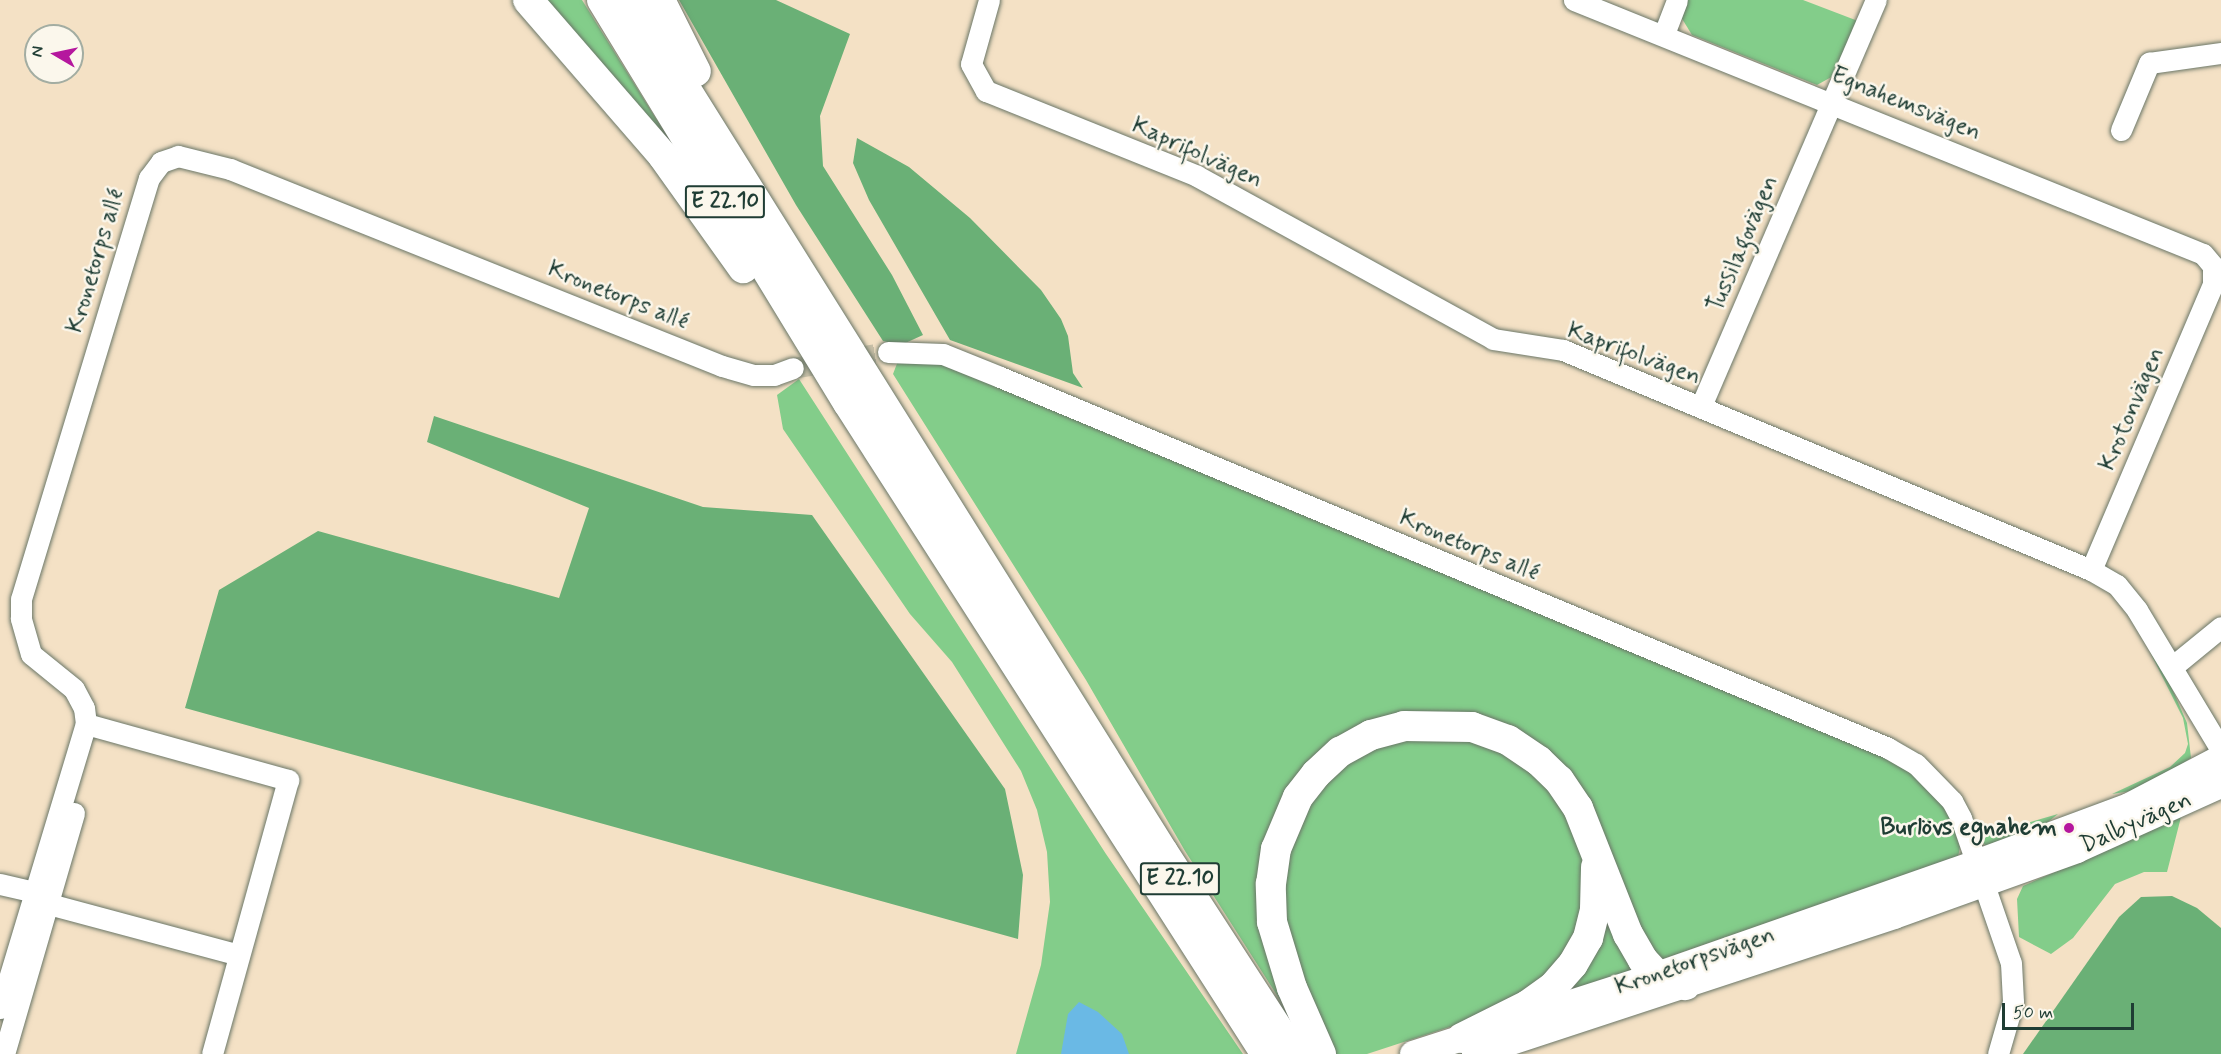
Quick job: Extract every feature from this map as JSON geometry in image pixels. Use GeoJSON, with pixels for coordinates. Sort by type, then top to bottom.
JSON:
{"type":"FeatureCollection","features":[{"type":"Feature","properties":{"kind":"highway"},"geometry":{"type":"LineString","coordinates":[[528,0],[663,156],[800,348],[848,403]]}},
{"type":"Feature","properties":{"kind":"highway","name":"E 22.10"},"geometry":{"type":"LineString","coordinates":[[602,0],[848,403],[1266,1054]]}},
{"type":"Feature","properties":{"kind":"highway","name":"E 22.10"},"geometry":{"type":"LineString","coordinates":[[630,0],[776,236],[832,319],[1163,852],[1294,1054]]}},
{"type":"Feature","properties":{"kind":"highway"},"geometry":{"type":"LineString","coordinates":[[660,0],[712,103],[775,204],[832,319]]}},
{"type":"Feature","properties":{"kind":"highway"},"geometry":{"type":"LineString","coordinates":[[1321,1054],[1280,956],[1272,922],[1271,884],[1276,849],[1298,797],[1340,752],[1371,735],[1404,726],[1472,727],[1508,740],[1559,780],[1578,808],[1628,934],[1643,960],[1671,980]]}},
{"type":"Feature","properties":{"kind":"highway"},"geometry":{"type":"LineString","coordinates":[[1468,1046],[1553,987],[1573,964],[1588,938],[1595,909],[1598,882],[1592,844]]}},
{"type":"Feature","properties":{"kind":"main road","name":"Dalbyvägen"},"geometry":{"type":"LineString","coordinates":[[1979,873],[2129,806],[2221,758]]}},
{"type":"Feature","properties":{"kind":"main road","name":"Dalbyvägen"},"geometry":{"type":"LineString","coordinates":[[1979,873],[2118,833],[2221,784]]}},
{"type":"Feature","properties":{"kind":"main road","name":"Kronetorpsvägen"},"geometry":{"type":"LineString","coordinates":[[1413,1054],[1468,1046],[1671,980],[1979,873]]}},
{"type":"Feature","properties":{"kind":"street","name":"Kaprifolvägen"},"geometry":{"type":"LineString","coordinates":[[989,0],[971,64],[986,92],[1197,176],[1493,339],[1563,350],[2091,570],[2117,585],[2172,667],[2221,750]]}},
{"type":"Feature","properties":{"kind":"street","name":"Egnahemsvägen"},"geometry":{"type":"LineString","coordinates":[[1574,0],[2186,244],[2203,254],[2213,266]]}},
{"type":"Feature","properties":{"kind":"street"},"geometry":{"type":"LineString","coordinates":[[1664,34],[1677,0]]}},
{"type":"Feature","properties":{"kind":"street","name":"Tussilagovägen"},"geometry":{"type":"LineString","coordinates":[[1701,406],[1876,0]]}},
{"type":"Feature","properties":{"kind":"street"},"geometry":{"type":"LineString","coordinates":[[2121,130],[2149,63],[2221,53]]}},
{"type":"Feature","properties":{"kind":"street","name":"Kronetorps allé"},"geometry":{"type":"LineString","coordinates":[[92,725],[74,689],[31,654],[21,618],[21,599],[148,178],[160,162],[178,156],[230,169],[722,366],[754,375],[774,375],[794,368]]}},
{"type":"Feature","properties":{"kind":"street","name":"Krotonvägen"},"geometry":{"type":"LineString","coordinates":[[2091,570],[2213,284],[2213,266]]}},
{"type":"Feature","properties":{"kind":"street","name":"Kronetorps allé"},"geometry":{"type":"LineString","coordinates":[[888,352],[912,350],[952,357],[1888,748],[1916,764],[1952,801],[1979,873]]}},
{"type":"Feature","properties":{"kind":"street"},"geometry":{"type":"LineString","coordinates":[[2172,667],[2221,627]]}},
{"type":"Feature","properties":{"kind":"street"},"geometry":{"type":"LineString","coordinates":[[0,1008],[38,898],[92,725],[288,780],[212,1054]]}},
{"type":"Feature","properties":{"kind":"street"},"geometry":{"type":"LineString","coordinates":[[1979,873],[2013,976],[2013,1002],[1998,1054]]}},
{"type":"Feature","properties":{"kind":"street"},"geometry":{"type":"LineString","coordinates":[[0,884],[38,898],[239,955]]}},
{"type":"Feature","properties":{"kind":"street"},"geometry":{"type":"LineString","coordinates":[[4,1054],[38,898]]}},
{"type":"Feature","properties":{"kind":"green space"},"geometry":{"type":"Polygon","coordinates":[[[544,0],[582,0],[678,154],[544,0]]]}},
{"type":"Feature","properties":{"kind":"green space"},"geometry":{"type":"Polygon","coordinates":[[[679,0],[776,0],[850,34],[820,116],[823,166],[892,275],[923,335],[901,345],[883,341],[796,205],[679,0]]]}},
{"type":"Feature","properties":{"kind":"green space"},"geometry":{"type":"Polygon","coordinates":[[[1688,0],[1803,0],[1858,21],[1835,75],[1817,85],[1692,35],[1681,17],[1688,0]]]}},
{"type":"Feature","properties":{"kind":"green space"},"geometry":{"type":"Polygon","coordinates":[[[857,138],[909,167],[970,218],[1041,290],[1061,319],[1068,336],[1073,373],[1083,388],[950,340],[869,200],[853,163],[857,138]]]}},
{"type":"Feature","properties":{"kind":"green space"},"geometry":{"type":"Polygon","coordinates":[[[898,361],[943,365],[968,372],[1873,752],[1917,776],[1939,800],[1951,820],[1960,847],[1958,857],[1657,961],[1570,779],[1415,713],[1277,815],[1296,1025],[1185,851],[1086,680],[893,374],[898,361]]]}},
{"type":"Feature","properties":{"kind":"green space"},"geometry":{"type":"Polygon","coordinates":[[[799,379],[1106,854],[1243,1054],[1016,1054],[1041,965],[1050,902],[1047,852],[1037,810],[1021,771],[952,662],[910,614],[783,429],[777,395],[799,379]]]}},
{"type":"Feature","properties":{"kind":"green space"},"geometry":{"type":"Polygon","coordinates":[[[434,416],[703,507],[812,515],[1005,789],[1023,875],[1018,939],[185,708],[219,590],[318,531],[559,598],[589,508],[427,442],[434,416]]]}},
{"type":"Feature","properties":{"kind":"green space"},"geometry":{"type":"Polygon","coordinates":[[[2150,652],[2167,677],[2187,723],[2191,758],[2144,789],[2112,794],[2170,767],[2185,753],[2188,744],[2183,718],[2150,652]]]}},
{"type":"Feature","properties":{"kind":"green space"},"geometry":{"type":"Polygon","coordinates":[[[1461,734],[1510,753],[1563,802],[1584,857],[1585,906],[1569,951],[1537,985],[1468,1021],[1367,1054],[1335,1054],[1289,958],[1283,853],[1323,780],[1385,740],[1461,734]]]}},
{"type":"Feature","properties":{"kind":"green space"},"geometry":{"type":"Polygon","coordinates":[[[2058,814],[2034,833],[1986,846],[1978,837],[2058,814]]]}},
{"type":"Feature","properties":{"kind":"green space"},"geometry":{"type":"Polygon","coordinates":[[[2181,817],[2167,872],[2144,872],[2115,884],[2073,938],[2051,954],[2019,937],[2017,899],[2023,886],[2181,817]]]}},
{"type":"Feature","properties":{"kind":"green space"},"geometry":{"type":"Polygon","coordinates":[[[2172,896],[2197,908],[2221,928],[2221,1054],[2023,1054],[2119,917],[2141,897],[2172,896]]]}},
{"type":"Feature","properties":{"kind":"green space"},"geometry":{"type":"Polygon","coordinates":[[[1604,902],[1640,974],[1546,1004],[1604,902]]]}},
{"type":"Feature","properties":{"kind":"water"},"geometry":{"type":"Polygon","coordinates":[[[1079,1002],[1098,1012],[1122,1034],[1129,1054],[1061,1054],[1068,1014],[1079,1002]]]}},
{"type":"Feature","properties":{"kind":"tunnel"},"geometry":{"type":"LineString","coordinates":[[793,368],[888,352]]}},
{"type":"Feature","properties":{"kind":"place","name":"Burlövs egnahem"},"geometry":{"type":"Point","coordinates":[2069,828]}}]}
